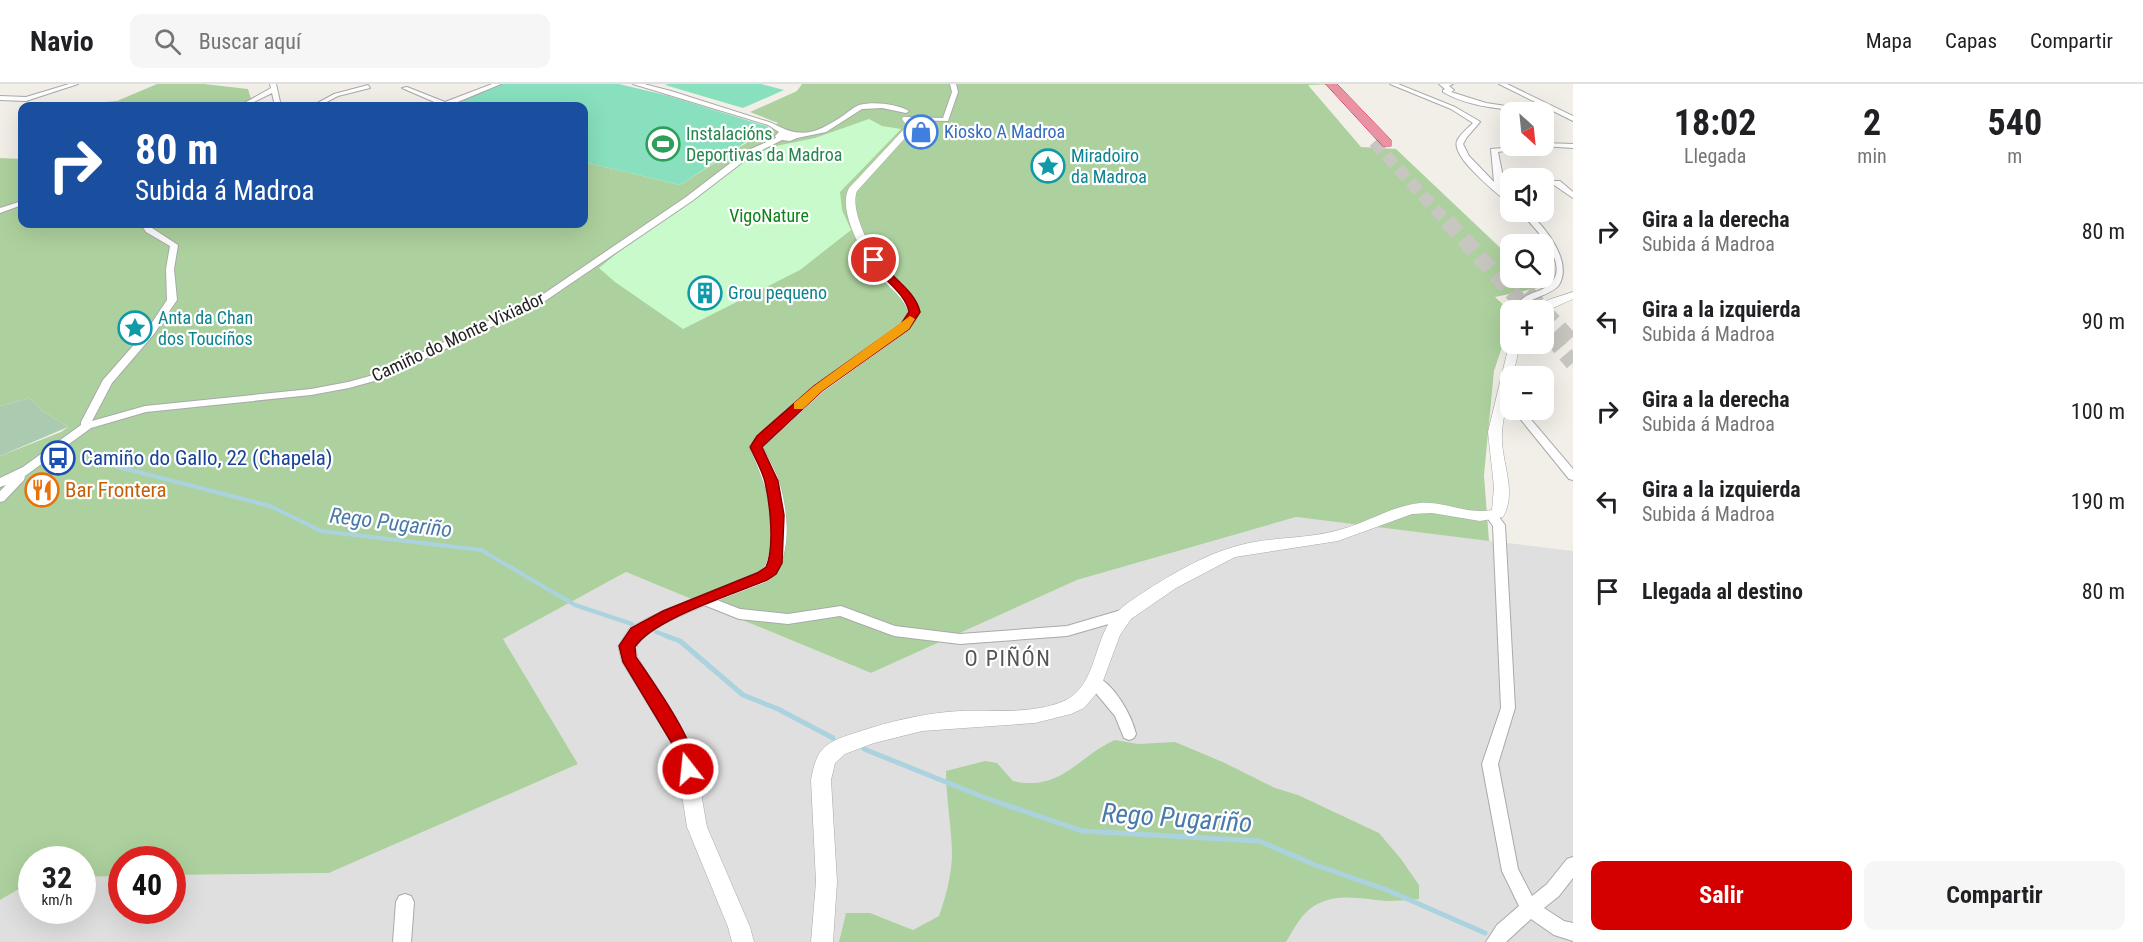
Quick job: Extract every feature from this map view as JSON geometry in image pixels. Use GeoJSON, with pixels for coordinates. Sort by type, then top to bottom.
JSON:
{"type":"FeatureCollection","features":[{"type":"Feature","properties":{"kind":"highway"},"geometry":{"type":"LineString","coordinates":[[1321,84],[1374,142]]}},
{"type":"Feature","properties":{"kind":"highway"},"geometry":{"type":"LineString","coordinates":[[1331,84],[1387,143]]}},
{"type":"Feature","properties":{"kind":"street"},"geometry":{"type":"LineString","coordinates":[[0,98],[26,99],[75,84]]}},
{"type":"Feature","properties":{"kind":"street"},"geometry":{"type":"LineString","coordinates":[[454,102],[498,84]]}},
{"type":"Feature","properties":{"kind":"street"},"geometry":{"type":"LineString","coordinates":[[636,84],[761,121],[783,136]]}},
{"type":"Feature","properties":{"kind":"street"},"geometry":{"type":"LineString","coordinates":[[856,109],[874,107],[942,121],[948,117],[956,92],[953,84]]}},
{"type":"Feature","properties":{"kind":"street"},"geometry":{"type":"LineString","coordinates":[[1393,84],[1470,117],[1477,124],[1462,139],[1460,144],[1463,155],[1500,191]]}},
{"type":"Feature","properties":{"kind":"street"},"geometry":{"type":"LineString","coordinates":[[1450,84],[1442,84],[1451,90],[1444,91],[1454,96],[1500,107]]}},
{"type":"Feature","properties":{"kind":"street"},"geometry":{"type":"LineString","coordinates":[[1502,84],[1573,119]]}},
{"type":"Feature","properties":{"kind":"street"},"geometry":{"type":"LineString","coordinates":[[249,102],[274,87],[277,102]]}},
{"type":"Feature","properties":{"kind":"street"},"geometry":{"type":"LineString","coordinates":[[323,102],[336,95],[368,87]]}},
{"type":"Feature","properties":{"kind":"street"},"geometry":{"type":"LineString","coordinates":[[405,88],[435,102]]}},
{"type":"Feature","properties":{"kind":"street"},"geometry":{"type":"LineString","coordinates":[[1509,94],[1522,93]]}},
{"type":"Feature","properties":{"kind":"street"},"geometry":{"type":"LineString","coordinates":[[743,942],[697,826],[684,748],[628,657],[627,646],[636,632],[668,615],[762,577],[771,570],[775,563],[777,515],[772,481],[756,447],[818,389],[905,327],[914,312],[912,301],[882,272],[874,260],[851,212],[849,198],[852,190],[912,126],[906,115],[874,105],[856,109]]}},
{"type":"Feature","properties":{"kind":"street"},"geometry":{"type":"LineString","coordinates":[[1470,117],[1471,108],[1485,105]]}},
{"type":"Feature","properties":{"kind":"street","name":"Camiño do Monte Vixiador"},"geometry":{"type":"LineString","coordinates":[[0,483],[27,470],[87,426],[145,409],[311,392],[381,376],[542,299],[689,199],[749,153],[783,136],[790,139],[824,131],[856,109]]}},
{"type":"Feature","properties":{"kind":"street"},"geometry":{"type":"LineString","coordinates":[[1554,114],[1564,114]]}},
{"type":"Feature","properties":{"kind":"street"},"geometry":{"type":"LineString","coordinates":[[1554,145],[1573,146]]}},
{"type":"Feature","properties":{"kind":"street"},"geometry":{"type":"LineString","coordinates":[[1497,188],[1500,177],[1494,151],[1500,150]]}},
{"type":"Feature","properties":{"kind":"street"},"geometry":{"type":"LineString","coordinates":[[1557,183],[1573,196]]}},
{"type":"Feature","properties":{"kind":"street"},"geometry":{"type":"LineString","coordinates":[[0,211],[18,204]]}},
{"type":"Feature","properties":{"kind":"street"},"geometry":{"type":"LineString","coordinates":[[1526,300],[1558,283],[1565,273],[1566,265],[1559,245],[1535,222]]}},
{"type":"Feature","properties":{"kind":"street"},"geometry":{"type":"LineString","coordinates":[[87,426],[86,422],[91,410],[107,382],[151,332],[172,300],[170,269],[174,245],[170,240],[148,228]]}},
{"type":"Feature","properties":{"kind":"street"},"geometry":{"type":"LineString","coordinates":[[1554,301],[1573,296]]}},
{"type":"Feature","properties":{"kind":"street"},"geometry":{"type":"LineString","coordinates":[[822,942],[827,916],[826,863],[820,803],[823,770],[827,758],[835,750],[904,726],[943,720],[1051,713],[1077,704],[1091,690],[1118,624],[1129,612],[1171,584],[1228,553],[1248,548],[1339,536],[1425,507],[1478,516],[1492,516],[1498,513],[1502,502],[1494,445],[1497,417],[1500,411]]}},
{"type":"Feature","properties":{"kind":"street"},"geometry":{"type":"LineString","coordinates":[[1526,420],[1573,476]]}},
{"type":"Feature","properties":{"kind":"street"},"geometry":{"type":"LineString","coordinates":[[0,498],[27,470]]}},
{"type":"Feature","properties":{"kind":"street"},"geometry":{"type":"LineString","coordinates":[[1492,516],[1499,525],[1508,708],[1490,764],[1510,871],[1530,909],[1560,928],[1573,932]]}},
{"type":"Feature","properties":{"kind":"street"},"geometry":{"type":"LineString","coordinates":[[704,600],[739,614],[788,619],[841,611],[894,631],[960,639],[1067,632],[1129,612]]}},
{"type":"Feature","properties":{"kind":"street"},"geometry":{"type":"LineString","coordinates":[[1095,682],[1116,705],[1127,723],[1129,734]]}},
{"type":"Feature","properties":{"kind":"street"},"geometry":{"type":"LineString","coordinates":[[1495,942],[1503,931],[1553,890],[1573,865]]}},
{"type":"Feature","properties":{"kind":"street"},"geometry":{"type":"LineString","coordinates":[[402,942],[405,902]]}},
{"type":"Feature","properties":{"kind":"shaded area"},"geometry":{"type":"Polygon","coordinates":[[[1296,517],[1573,551],[1573,942],[0,942],[0,900],[18,890],[18,924],[96,924],[96,877],[108,876],[108,924],[186,924],[186,875],[329,873],[578,764],[503,639],[626,572],[871,673],[1077,580],[1296,517]]]}},
{"type":"Feature","properties":{"kind":"green space"},"geometry":{"type":"Polygon","coordinates":[[[157,84],[204,84],[248,89],[252,102],[106,102],[117,101],[157,84]]]}},
{"type":"Feature","properties":{"kind":"green space","name":"Instalacións Deportivas da Madroa"},"geometry":{"type":"Polygon","coordinates":[[[502,84],[619,84],[669,96],[769,127],[680,185],[588,163],[588,102],[459,102],[502,84]]]}},
{"type":"Feature","properties":{"kind":"green space"},"geometry":{"type":"Polygon","coordinates":[[[761,84],[784,90],[743,108],[665,85],[761,84]]]}},
{"type":"Feature","properties":{"kind":"green space"},"geometry":{"type":"Polygon","coordinates":[[[802,84],[1339,84],[1308,85],[1361,147],[1396,149],[1500,248],[1500,288],[1537,288],[1495,297],[1500,302],[1500,353],[1494,371],[1484,475],[1489,541],[1296,517],[1077,580],[871,673],[626,572],[503,639],[578,764],[329,873],[186,875],[186,846],[108,846],[108,876],[96,877],[96,846],[18,846],[18,890],[0,900],[0,456],[61,432],[68,427],[41,410],[30,398],[0,406],[0,158],[18,159],[18,228],[588,228],[588,163],[680,185],[778,123],[750,112],[797,91],[802,84]]]}},
{"type":"Feature","properties":{"kind":"green space","name":"VigoNature"},"geometry":{"type":"Polygon","coordinates":[[[869,119],[882,126],[901,129],[840,192],[842,210],[851,230],[800,270],[683,329],[615,282],[599,268],[633,240],[686,205],[741,161],[771,147],[815,138],[869,119]]]}},
{"type":"Feature","properties":{"kind":"green space"},"geometry":{"type":"Polygon","coordinates":[[[30,398],[41,410],[68,427],[0,456],[0,406],[30,398]]]}},
{"type":"Feature","properties":{"kind":"green space"},"geometry":{"type":"Polygon","coordinates":[[[1115,740],[1138,744],[1175,742],[1379,833],[1419,885],[1419,899],[1386,901],[1358,898],[1331,899],[1314,906],[1305,913],[1286,942],[839,942],[846,913],[870,913],[913,930],[939,916],[948,886],[952,856],[946,771],[985,761],[997,763],[1013,781],[1044,782],[1068,771],[1115,740]]]}},
{"type":"Feature","properties":{"kind":"waterway","name":"Rego Pugariño"},"geometry":{"type":"LineString","coordinates":[[103,463],[270,506],[321,531],[481,550],[575,605],[632,624]]}},
{"type":"Feature","properties":{"kind":"waterway","name":"Rego Pugariño"},"geometry":{"type":"LineString","coordinates":[[656,632],[670,637]]}},
{"type":"Feature","properties":{"kind":"waterway","name":"Rego Pugariño"},"geometry":{"type":"LineString","coordinates":[[666,636],[680,641],[743,695],[778,709],[833,738]]}},
{"type":"Feature","properties":{"kind":"waterway","name":"Rego Pugariño"},"geometry":{"type":"LineString","coordinates":[[864,749],[983,797],[1082,831],[1259,841],[1318,866],[1387,890],[1485,933]]}},
{"type":"Feature","properties":{"kind":"tunnel"},"geometry":{"type":"LineString","coordinates":[[1374,142],[1448,223]]}},
{"type":"Feature","properties":{"kind":"tunnel"},"geometry":{"type":"LineString","coordinates":[[1447,221],[1519,300]]}},
{"type":"Feature","properties":{"kind":"tunnel"},"geometry":{"type":"LineString","coordinates":[[1527,292],[1573,343]]}},
{"type":"Feature","properties":{"kind":"tunnel"},"geometry":{"type":"LineString","coordinates":[[1554,341],[1573,363]]}},
{"type":"Feature","properties":{"kind":"slow traffic"},"geometry":{"type":"LineString","coordinates":[[798,406],[905,327],[910,319]]}},
{"type":"Feature","properties":{"kind":"place","name":"Kiosko A Madroa"},"geometry":{"type":"Point","coordinates":[921,132]}},
{"type":"Feature","properties":{"kind":"place","name":"Instalacións Deportivas da Madroa"},"geometry":{"type":"Point","coordinates":[663,144]}},
{"type":"Feature","properties":{"kind":"place","name":"Miradoiro da Madroa"},"geometry":{"type":"Point","coordinates":[1048,166]}},
{"type":"Feature","properties":{"kind":"place","name":"Grou pequeno"},"geometry":{"type":"Point","coordinates":[705,293]}},
{"type":"Feature","properties":{"kind":"place","name":"Anta da Chan dos Touciños"},"geometry":{"type":"Point","coordinates":[135,328]}},
{"type":"Feature","properties":{"kind":"place","name":"Camiño do Gallo, 22 (Chapela)"},"geometry":{"type":"Point","coordinates":[58,458]}},
{"type":"Feature","properties":{"kind":"place","name":"Bar Frontera"},"geometry":{"type":"Point","coordinates":[42,490]}},
{"type":"Feature","properties":{"kind":"district","name":"O PIÑÓN"},"geometry":{"type":"Point","coordinates":[1008,658]}},
{"type":"Feature","properties":{"kind":"route"},"geometry":{"type":"LineString","coordinates":[[688,769],[684,748],[628,657],[627,646],[636,632],[668,615],[762,577],[771,570],[775,563],[777,546],[777,515],[772,481],[756,447],[818,389],[905,327],[914,312],[912,301],[882,272],[874,260]]}}]}
